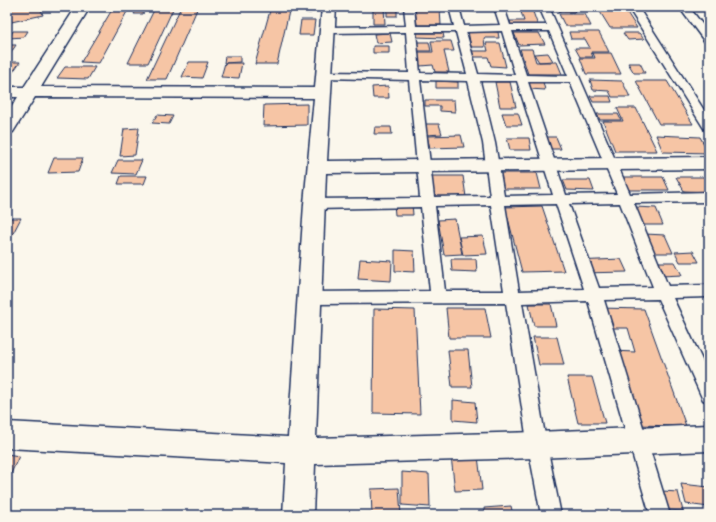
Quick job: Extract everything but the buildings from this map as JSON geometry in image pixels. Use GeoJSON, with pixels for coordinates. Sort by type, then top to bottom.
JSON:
{"type":"FeatureCollection","features":[{"type":"Feature","properties":{"kind":"street"},"geometry":{"type":"LineString","coordinates":[[7,128],[83,7]]}},
{"type":"Feature","properties":{"kind":"street"},"geometry":{"type":"LineString","coordinates":[[298,515],[314,204],[329,7]]}},
{"type":"Feature","properties":{"kind":"street"},"geometry":{"type":"LineString","coordinates":[[7,92],[323,84]]}},
{"type":"Feature","properties":{"kind":"street"},"geometry":{"type":"LineString","coordinates":[[317,167],[709,163]]}},
{"type":"Feature","properties":{"kind":"street"},"geometry":{"type":"LineString","coordinates":[[7,435],[302,451],[536,445],[709,438]]}},
{"type":"Feature","properties":{"kind":"lane"},"geometry":{"type":"LineString","coordinates":[[409,7],[418,118],[438,297]]}},
{"type":"Feature","properties":{"kind":"lane"},"geometry":{"type":"LineString","coordinates":[[454,7],[484,116],[494,165],[497,202],[536,445],[551,515]]}},
{"type":"Feature","properties":{"kind":"lane"},"geometry":{"type":"LineString","coordinates":[[499,7],[507,28],[549,165],[594,295],[660,515]]}},
{"type":"Feature","properties":{"kind":"lane"},"geometry":{"type":"LineString","coordinates":[[544,7],[574,79],[595,124],[662,293],[709,394]]}},
{"type":"Feature","properties":{"kind":"lane"},"geometry":{"type":"LineString","coordinates":[[633,7],[709,127]]}},
{"type":"Feature","properties":{"kind":"lane"},"geometry":{"type":"LineString","coordinates":[[684,7],[709,40]]}},
{"type":"Feature","properties":{"kind":"lane"},"geometry":{"type":"LineString","coordinates":[[328,30],[554,28]]}},
{"type":"Feature","properties":{"kind":"lane"},"geometry":{"type":"LineString","coordinates":[[323,84],[415,76],[574,79]]}},
{"type":"Feature","properties":{"kind":"lane"},"geometry":{"type":"LineString","coordinates":[[314,204],[497,202],[709,197]]}},
{"type":"Feature","properties":{"kind":"lane"},"geometry":{"type":"LineString","coordinates":[[309,298],[513,297],[709,291]]}}]}
